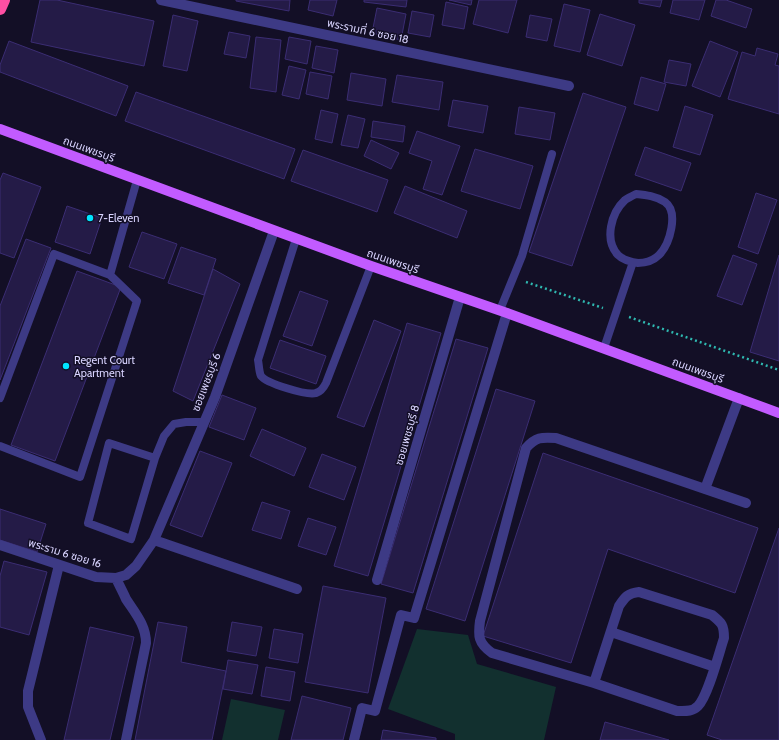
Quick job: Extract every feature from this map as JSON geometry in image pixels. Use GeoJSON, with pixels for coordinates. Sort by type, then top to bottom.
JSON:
{"type":"FeatureCollection","features":[{"type":"Feature","properties":{"kind":"highway"},"geometry":{"type":"LineString","coordinates":[[0,9],[4,0]]}},
{"type":"Feature","properties":{"kind":"main road","name":"ถนนเพชรบุรี"},"geometry":{"type":"LineString","coordinates":[[0,129],[274,231],[604,348],[779,412]]}},
{"type":"Feature","properties":{"kind":"street","name":"พระรามที่ 6 ซอย 18"},"geometry":{"type":"LineString","coordinates":[[161,0],[569,86]]}},
{"type":"Feature","properties":{"kind":"street","name":"ซอยเพชรบุรี 6"},"geometry":{"type":"LineString","coordinates":[[154,540],[203,422],[215,397],[274,231]]}},
{"type":"Feature","properties":{"kind":"street","name":"ซอยเพชรบุรี 8"},"geometry":{"type":"LineString","coordinates":[[377,580],[460,297]]}},
{"type":"Feature","properties":{"kind":"street"},"geometry":{"type":"LineString","coordinates":[[354,740],[362,708],[375,710],[401,615],[414,618],[503,312]]}},
{"type":"Feature","properties":{"kind":"street"},"geometry":{"type":"LineString","coordinates":[[705,489],[739,398]]}},
{"type":"Feature","properties":{"kind":"street"},"geometry":{"type":"LineString","coordinates":[[594,683],[619,606],[624,598],[630,593],[639,592],[712,615],[720,621],[724,628],[724,638],[705,695],[698,706],[689,711],[677,710],[594,683],[492,653],[485,648],[478,633],[480,621],[526,448],[533,440],[544,437],[556,438],[746,503]]}},
{"type":"Feature","properties":{"kind":"street"},"geometry":{"type":"LineString","coordinates":[[126,740],[146,643],[146,634],[116,578],[126,575],[136,566],[154,540],[297,589]]}},
{"type":"Feature","properties":{"kind":"street","name":"พระราม 6 ซอย 16"},"geometry":{"type":"LineString","coordinates":[[0,545],[59,566],[96,577],[116,578]]}},
{"type":"Feature","properties":{"kind":"street"},"geometry":{"type":"LineString","coordinates":[[41,740],[28,707],[28,692],[59,566]]}},
{"type":"Feature","properties":{"kind":"street"},"geometry":{"type":"LineString","coordinates":[[611,632],[715,667]]}},
{"type":"Feature","properties":{"kind":"lane"},"geometry":{"type":"LineString","coordinates":[[503,312],[522,256],[552,154]]}},
{"type":"Feature","properties":{"kind":"lane"},"geometry":{"type":"LineString","coordinates":[[110,275],[138,180]]}},
{"type":"Feature","properties":{"kind":"lane"},"geometry":{"type":"LineString","coordinates":[[636,194],[649,195],[666,203],[671,211],[672,224],[668,241],[660,254],[653,260],[644,263],[633,262],[622,258],[614,250],[611,240],[612,222],[618,210],[626,200],[636,194]]}},
{"type":"Feature","properties":{"kind":"lane"},"geometry":{"type":"LineString","coordinates":[[296,238],[258,360],[261,375],[266,381],[308,394],[317,393],[322,389],[326,383],[371,266]]}},
{"type":"Feature","properties":{"kind":"lane"},"geometry":{"type":"LineString","coordinates":[[0,398],[54,254],[110,275],[136,301],[80,477],[0,446]]}},
{"type":"Feature","properties":{"kind":"lane"},"geometry":{"type":"LineString","coordinates":[[604,348],[633,262]]}},
{"type":"Feature","properties":{"kind":"lane"},"geometry":{"type":"LineString","coordinates":[[154,458],[109,443],[88,523],[131,539],[154,458],[164,436],[174,424],[203,422]]}},
{"type":"Feature","properties":{"kind":"path"},"geometry":{"type":"LineString","coordinates":[[520,280],[779,370]]}},
{"type":"Feature","properties":{"kind":"green space"},"geometry":{"type":"Polygon","coordinates":[[[417,629],[468,635],[477,664],[556,687],[544,740],[455,740],[455,734],[388,709],[417,629]]]}},
{"type":"Feature","properties":{"kind":"green space"},"geometry":{"type":"Polygon","coordinates":[[[231,699],[285,710],[278,740],[222,740],[231,699]]]}},
{"type":"Feature","properties":{"kind":"building"},"geometry":{"type":"Polygon","coordinates":[[[40,0],[57,0],[154,21],[144,66],[31,42],[40,0]]]}},
{"type":"Feature","properties":{"kind":"building"},"geometry":{"type":"Polygon","coordinates":[[[290,0],[289,11],[236,1],[290,0]]]}},
{"type":"Feature","properties":{"kind":"building"},"geometry":{"type":"Polygon","coordinates":[[[310,0],[337,0],[333,16],[308,10],[310,0]]]}},
{"type":"Feature","properties":{"kind":"building"},"geometry":{"type":"Polygon","coordinates":[[[364,0],[407,0],[406,7],[364,2],[364,0]]]}},
{"type":"Feature","properties":{"kind":"building"},"geometry":{"type":"Polygon","coordinates":[[[449,0],[472,0],[471,5],[449,0]]]}},
{"type":"Feature","properties":{"kind":"building"},"geometry":{"type":"Polygon","coordinates":[[[479,0],[517,0],[508,33],[473,24],[479,0]]]}},
{"type":"Feature","properties":{"kind":"building"},"geometry":{"type":"Polygon","coordinates":[[[639,0],[662,0],[660,7],[639,3],[639,0]]]}},
{"type":"Feature","properties":{"kind":"building"},"geometry":{"type":"Polygon","coordinates":[[[673,0],[705,0],[699,20],[670,13],[673,0]]]}},
{"type":"Feature","properties":{"kind":"building"},"geometry":{"type":"Polygon","coordinates":[[[716,0],[726,0],[752,9],[746,28],[711,16],[716,0]]]}},
{"type":"Feature","properties":{"kind":"building"},"geometry":{"type":"Polygon","coordinates":[[[446,2],[468,7],[464,29],[442,25],[446,2]]]}},
{"type":"Feature","properties":{"kind":"building"},"geometry":{"type":"Polygon","coordinates":[[[564,4],[590,10],[580,52],[554,46],[564,4]]]}},
{"type":"Feature","properties":{"kind":"building"},"geometry":{"type":"Polygon","coordinates":[[[377,8],[406,14],[401,40],[372,33],[377,8]]]}},
{"type":"Feature","properties":{"kind":"building"},"geometry":{"type":"Polygon","coordinates":[[[412,11],[434,15],[430,37],[408,33],[412,11]]]}},
{"type":"Feature","properties":{"kind":"building"},"geometry":{"type":"Polygon","coordinates":[[[600,14],[635,25],[622,66],[587,55],[600,14]]]}},
{"type":"Feature","properties":{"kind":"building"},"geometry":{"type":"Polygon","coordinates":[[[173,15],[198,21],[187,71],[163,66],[173,15]]]}},
{"type":"Feature","properties":{"kind":"building"},"geometry":{"type":"Polygon","coordinates":[[[530,15],[552,19],[547,41],[526,37],[530,15]]]}},
{"type":"Feature","properties":{"kind":"building"},"geometry":{"type":"Polygon","coordinates":[[[229,32],[250,36],[246,58],[224,54],[229,32]]]}},
{"type":"Feature","properties":{"kind":"building"},"geometry":{"type":"Polygon","coordinates":[[[256,37],[281,40],[276,92],[250,88],[256,37]]]}},
{"type":"Feature","properties":{"kind":"building"},"geometry":{"type":"Polygon","coordinates":[[[289,37],[311,41],[307,64],[285,59],[289,37]]]}},
{"type":"Feature","properties":{"kind":"building"},"geometry":{"type":"Polygon","coordinates":[[[9,41],[128,86],[116,116],[0,72],[0,65],[9,41]]]}},
{"type":"Feature","properties":{"kind":"building"},"geometry":{"type":"Polygon","coordinates":[[[710,41],[738,52],[720,97],[692,86],[710,41]]]}},
{"type":"Feature","properties":{"kind":"building"},"geometry":{"type":"Polygon","coordinates":[[[316,46],[338,50],[334,73],[312,68],[316,46]]]}},
{"type":"Feature","properties":{"kind":"building"},"geometry":{"type":"Polygon","coordinates":[[[757,48],[778,54],[775,65],[779,66],[779,114],[728,99],[742,52],[755,56],[757,48]]]}},
{"type":"Feature","properties":{"kind":"building"},"geometry":{"type":"Polygon","coordinates":[[[669,60],[691,64],[686,86],[664,82],[669,60]]]}},
{"type":"Feature","properties":{"kind":"building"},"geometry":{"type":"Polygon","coordinates":[[[289,66],[306,70],[299,99],[282,95],[289,66]]]}},
{"type":"Feature","properties":{"kind":"building"},"geometry":{"type":"Polygon","coordinates":[[[310,72],[332,76],[328,99],[306,94],[310,72]]]}},
{"type":"Feature","properties":{"kind":"building"},"geometry":{"type":"Polygon","coordinates":[[[351,73],[386,79],[382,106],[347,100],[351,73]]]}},
{"type":"Feature","properties":{"kind":"building"},"geometry":{"type":"Polygon","coordinates":[[[397,75],[443,82],[439,110],[392,102],[397,75]]]}},
{"type":"Feature","properties":{"kind":"building"},"geometry":{"type":"Polygon","coordinates":[[[641,77],[666,84],[658,111],[634,104],[641,77]]]}},
{"type":"Feature","properties":{"kind":"building"},"geometry":{"type":"Polygon","coordinates":[[[136,92],[295,149],[284,179],[125,121],[136,92]]]}},
{"type":"Feature","properties":{"kind":"building"},"geometry":{"type":"Polygon","coordinates":[[[583,93],[626,107],[572,266],[529,252],[583,93]]]}},
{"type":"Feature","properties":{"kind":"building"},"geometry":{"type":"Polygon","coordinates":[[[453,100],[488,106],[483,133],[448,126],[453,100]]]}},
{"type":"Feature","properties":{"kind":"building"},"geometry":{"type":"Polygon","coordinates":[[[685,106],[713,115],[700,155],[673,147],[685,106]]]}},
{"type":"Feature","properties":{"kind":"building"},"geometry":{"type":"Polygon","coordinates":[[[519,107],[555,113],[550,140],[515,134],[519,107]]]}},
{"type":"Feature","properties":{"kind":"building"},"geometry":{"type":"Polygon","coordinates":[[[321,110],[338,114],[332,143],[315,139],[321,110]]]}},
{"type":"Feature","properties":{"kind":"building"},"geometry":{"type":"Polygon","coordinates":[[[348,115],[365,119],[358,148],[341,145],[348,115]]]}},
{"type":"Feature","properties":{"kind":"building"},"geometry":{"type":"Polygon","coordinates":[[[373,121],[405,126],[403,142],[371,137],[373,121]]]}},
{"type":"Feature","properties":{"kind":"building"},"geometry":{"type":"Polygon","coordinates":[[[417,131],[460,146],[442,195],[423,189],[432,161],[409,153],[417,131]]]}},
{"type":"Feature","properties":{"kind":"building"},"geometry":{"type":"Polygon","coordinates":[[[371,140],[399,153],[391,169],[364,156],[371,140]]]}},
{"type":"Feature","properties":{"kind":"building"},"geometry":{"type":"Polygon","coordinates":[[[645,147],[691,163],[681,191],[635,175],[645,147]]]}},
{"type":"Feature","properties":{"kind":"building"},"geometry":{"type":"Polygon","coordinates":[[[475,149],[533,166],[520,209],[461,191],[475,149]]]}},
{"type":"Feature","properties":{"kind":"building"},"geometry":{"type":"Polygon","coordinates":[[[303,150],[388,180],[377,212],[291,181],[303,150]]]}},
{"type":"Feature","properties":{"kind":"building"},"geometry":{"type":"Polygon","coordinates":[[[3,173],[41,187],[14,258],[0,253],[0,180],[3,173]]]}},
{"type":"Feature","properties":{"kind":"building"},"geometry":{"type":"Polygon","coordinates":[[[405,186],[467,211],[457,238],[394,213],[405,186]]]}},
{"type":"Feature","properties":{"kind":"building"},"geometry":{"type":"Polygon","coordinates":[[[756,193],[777,200],[758,254],[738,247],[756,193]]]}},
{"type":"Feature","properties":{"kind":"building"},"geometry":{"type":"Polygon","coordinates":[[[67,206],[102,218],[90,254],[55,242],[67,206]]]}},
{"type":"Feature","properties":{"kind":"building"},"geometry":{"type":"Polygon","coordinates":[[[142,232],[177,244],[164,279],[129,267],[142,232]]]}},
{"type":"Feature","properties":{"kind":"building"},"geometry":{"type":"Polygon","coordinates":[[[26,239],[51,248],[0,380],[0,306],[26,239]]]}},
{"type":"Feature","properties":{"kind":"building"},"geometry":{"type":"Polygon","coordinates":[[[181,247],[216,259],[204,295],[168,283],[181,247]]]}},
{"type":"Feature","properties":{"kind":"building"},"geometry":{"type":"Polygon","coordinates":[[[733,255],[757,264],[742,305],[717,296],[733,255]]]}},
{"type":"Feature","properties":{"kind":"building"},"geometry":{"type":"Polygon","coordinates":[[[779,255],[779,361],[750,352],[779,255]]]}},
{"type":"Feature","properties":{"kind":"building"},"geometry":{"type":"Polygon","coordinates":[[[213,269],[240,284],[193,401],[173,391],[213,269]]]}},
{"type":"Feature","properties":{"kind":"building","name":"Regent Court Apartment"},"geometry":{"type":"Polygon","coordinates":[[[77,271],[121,287],[55,461],[11,445],[77,271]]]}},
{"type":"Feature","properties":{"kind":"building"},"geometry":{"type":"Polygon","coordinates":[[[300,291],[328,301],[312,346],[283,336],[300,291]]]}},
{"type":"Feature","properties":{"kind":"building"},"geometry":{"type":"Polygon","coordinates":[[[374,320],[401,331],[364,427],[337,417],[374,320]]]}},
{"type":"Feature","properties":{"kind":"building"},"geometry":{"type":"Polygon","coordinates":[[[407,323],[441,333],[368,576],[334,566],[407,323]]]}},
{"type":"Feature","properties":{"kind":"building"},"geometry":{"type":"Polygon","coordinates":[[[456,339],[488,348],[413,593],[381,584],[456,339]]]}},
{"type":"Feature","properties":{"kind":"building"},"geometry":{"type":"Polygon","coordinates":[[[280,340],[326,356],[316,384],[270,368],[280,340]]]}},
{"type":"Feature","properties":{"kind":"building"},"geometry":{"type":"Polygon","coordinates":[[[496,389],[535,401],[465,621],[426,609],[496,389]]]}},
{"type":"Feature","properties":{"kind":"building"},"geometry":{"type":"Polygon","coordinates":[[[222,395],[256,408],[244,440],[209,427],[222,395]]]}},
{"type":"Feature","properties":{"kind":"building"},"geometry":{"type":"Polygon","coordinates":[[[262,429],[306,448],[294,476],[250,456],[262,429]]]}},
{"type":"Feature","properties":{"kind":"building"},"geometry":{"type":"Polygon","coordinates":[[[200,451],[232,463],[202,537],[170,525],[200,451]]]}},
{"type":"Feature","properties":{"kind":"building"},"geometry":{"type":"Polygon","coordinates":[[[543,453],[758,528],[735,593],[608,549],[571,663],[483,636],[543,453]]]}},
{"type":"Feature","properties":{"kind":"building"},"geometry":{"type":"Polygon","coordinates":[[[322,454],[356,467],[344,500],[309,487],[322,454]]]}},
{"type":"Feature","properties":{"kind":"building"},"geometry":{"type":"Polygon","coordinates":[[[262,502],[290,511],[281,539],[252,530],[262,502]]]}},
{"type":"Feature","properties":{"kind":"building"},"geometry":{"type":"Polygon","coordinates":[[[0,509],[46,524],[37,552],[0,540],[0,509]]]}},
{"type":"Feature","properties":{"kind":"building"},"geometry":{"type":"Polygon","coordinates":[[[308,518],[336,527],[326,555],[298,546],[308,518]]]}},
{"type":"Feature","properties":{"kind":"building"},"geometry":{"type":"Polygon","coordinates":[[[779,528],[779,740],[722,740],[707,735],[779,528]]]}},
{"type":"Feature","properties":{"kind":"building"},"geometry":{"type":"Polygon","coordinates":[[[4,561],[47,572],[29,635],[0,627],[0,576],[4,561]]]}},
{"type":"Feature","properties":{"kind":"building"},"geometry":{"type":"Polygon","coordinates":[[[323,586],[386,598],[368,693],[305,682],[323,586]]]}},
{"type":"Feature","properties":{"kind":"building"},"geometry":{"type":"Polygon","coordinates":[[[158,622],[187,627],[181,662],[226,671],[212,740],[135,740],[158,622]]]}},
{"type":"Feature","properties":{"kind":"building"},"geometry":{"type":"Polygon","coordinates":[[[232,622],[262,627],[256,656],[227,651],[232,622]]]}},
{"type":"Feature","properties":{"kind":"building"},"geometry":{"type":"Polygon","coordinates":[[[90,627],[134,637],[110,740],[64,740],[90,627]]]}},
{"type":"Feature","properties":{"kind":"building"},"geometry":{"type":"Polygon","coordinates":[[[274,629],[303,634],[298,663],[269,658],[274,629]]]}},
{"type":"Feature","properties":{"kind":"building"},"geometry":{"type":"Polygon","coordinates":[[[228,660],[258,665],[252,694],[223,689],[228,660]]]}},
{"type":"Feature","properties":{"kind":"building"},"geometry":{"type":"Polygon","coordinates":[[[266,667],[295,672],[290,701],[261,696],[266,667]]]}},
{"type":"Feature","properties":{"kind":"building"},"geometry":{"type":"Polygon","coordinates":[[[302,696],[351,708],[343,740],[291,740],[302,696]]]}},
{"type":"Feature","properties":{"kind":"building"},"geometry":{"type":"Polygon","coordinates":[[[605,722],[669,740],[600,740],[605,722]]]}},
{"type":"Feature","properties":{"kind":"building"},"geometry":{"type":"Polygon","coordinates":[[[383,730],[436,738],[436,740],[381,740],[383,730]]]}},
{"type":"Feature","properties":{"kind":"place","name":"7-Eleven"},"geometry":{"type":"Point","coordinates":[90,218]}},
{"type":"Feature","properties":{"kind":"place","name":"Regent Court Apartment"},"geometry":{"type":"Point","coordinates":[66,366]}}]}
